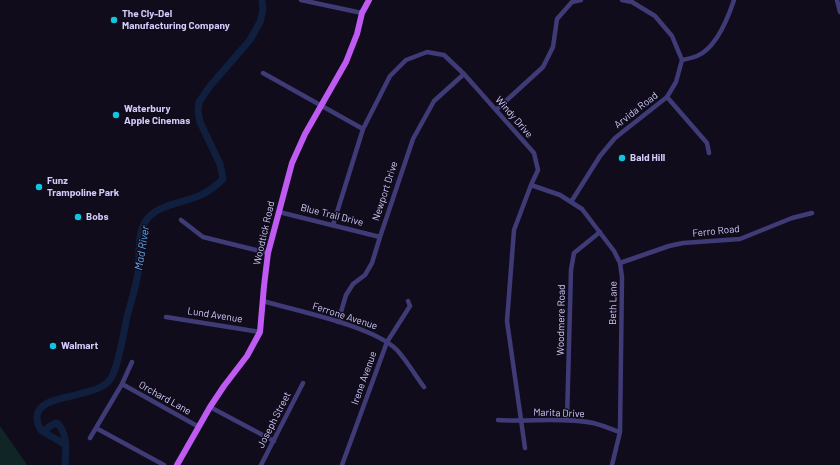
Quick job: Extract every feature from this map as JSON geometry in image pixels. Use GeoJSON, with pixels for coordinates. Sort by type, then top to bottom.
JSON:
{"type":"FeatureCollection","features":[{"type":"Feature","properties":{"kind":"main road","name":"Woodtick Road"},"geometry":{"type":"LineString","coordinates":[[177,465],[210,407],[247,356],[260,332],[268,253],[292,163],[305,134],[346,62],[357,34],[362,13],[369,0]]}},
{"type":"Feature","properties":{"kind":"street"},"geometry":{"type":"LineString","coordinates":[[301,0],[362,13]]}},
{"type":"Feature","properties":{"kind":"street"},"geometry":{"type":"LineString","coordinates":[[496,110],[543,68],[553,47],[557,19],[572,2],[581,0]]}},
{"type":"Feature","properties":{"kind":"street"},"geometry":{"type":"LineString","coordinates":[[622,0],[632,2],[654,16],[672,36],[682,60],[698,56],[710,47],[721,30],[731,10],[734,0]]}},
{"type":"Feature","properties":{"kind":"street"},"geometry":{"type":"LineString","coordinates":[[836,0],[840,12]]}},
{"type":"Feature","properties":{"kind":"street","name":"Windy Drive"},"geometry":{"type":"LineString","coordinates":[[333,225],[363,129],[390,76],[406,60],[427,52],[444,55],[464,74],[534,153],[538,170],[514,230],[507,321],[525,448]]}},
{"type":"Feature","properties":{"kind":"street","name":"Arvida Road"},"geometry":{"type":"LineString","coordinates":[[571,202],[600,156],[615,138],[667,97],[676,82],[682,60]]}},
{"type":"Feature","properties":{"kind":"street"},"geometry":{"type":"LineString","coordinates":[[263,73],[363,129]]}},
{"type":"Feature","properties":{"kind":"street","name":"Newport Drive"},"geometry":{"type":"LineString","coordinates":[[338,322],[346,295],[353,284],[365,275],[372,263],[412,139],[434,101],[464,74]]}},
{"type":"Feature","properties":{"kind":"street"},"geometry":{"type":"LineString","coordinates":[[667,97],[708,143],[709,153]]}},
{"type":"Feature","properties":{"kind":"street","name":"Beth Lane"},"geometry":{"type":"LineString","coordinates":[[531,185],[560,195],[582,209],[614,251],[620,263],[622,277],[620,432],[612,465]]}},
{"type":"Feature","properties":{"kind":"street","name":"Blue Trail Drive"},"geometry":{"type":"LineString","coordinates":[[279,212],[380,237]]}},
{"type":"Feature","properties":{"kind":"street","name":"Ferro Road"},"geometry":{"type":"LineString","coordinates":[[620,263],[669,246],[683,243],[740,239],[792,218],[812,212]]}},
{"type":"Feature","properties":{"kind":"street"},"geometry":{"type":"LineString","coordinates":[[181,220],[203,237],[268,253]]}},
{"type":"Feature","properties":{"kind":"street","name":"Woodmere Road"},"geometry":{"type":"LineString","coordinates":[[568,420],[571,270],[574,253],[600,232]]}},
{"type":"Feature","properties":{"kind":"street","name":"Ferrone Avenue"},"geometry":{"type":"LineString","coordinates":[[263,301],[338,322],[379,336],[397,350],[424,387]]}},
{"type":"Feature","properties":{"kind":"street","name":"Irene Avenue"},"geometry":{"type":"LineString","coordinates":[[342,465],[387,342],[410,306],[408,301]]}},
{"type":"Feature","properties":{"kind":"street","name":"Lund Avenue"},"geometry":{"type":"LineString","coordinates":[[166,317],[260,332]]}},
{"type":"Feature","properties":{"kind":"street"},"geometry":{"type":"LineString","coordinates":[[90,438],[122,384],[132,362]]}},
{"type":"Feature","properties":{"kind":"street","name":"Joseph Street"},"geometry":{"type":"LineString","coordinates":[[261,465],[303,383]]}},
{"type":"Feature","properties":{"kind":"street","name":"Orchard Lane"},"geometry":{"type":"LineString","coordinates":[[122,384],[199,427]]}},
{"type":"Feature","properties":{"kind":"street"},"geometry":{"type":"LineString","coordinates":[[210,407],[274,441]]}},
{"type":"Feature","properties":{"kind":"street"},"geometry":{"type":"LineString","coordinates":[[498,420],[521,421]]}},
{"type":"Feature","properties":{"kind":"street","name":"Marita Drive"},"geometry":{"type":"LineString","coordinates":[[521,421],[568,420],[593,423],[620,432]]}},
{"type":"Feature","properties":{"kind":"street"},"geometry":{"type":"LineString","coordinates":[[96,428],[164,465]]}},
{"type":"Feature","properties":{"kind":"green space"},"geometry":{"type":"Polygon","coordinates":[[[0,426],[27,465],[0,465],[0,426]]]}},
{"type":"Feature","properties":{"kind":"waterway","name":"Mad River"},"geometry":{"type":"LineString","coordinates":[[65,465],[66,443],[61,427],[57,423],[42,431],[38,423],[38,411],[47,403],[87,392],[103,386],[109,381],[118,360],[136,284],[139,267],[142,227],[150,216],[156,211],[203,194],[223,179],[220,164],[200,122],[198,111],[199,102],[210,86],[250,40],[260,22],[263,10],[262,0]]}},
{"type":"Feature","properties":{"kind":"waterway"},"geometry":{"type":"LineString","coordinates":[[42,431],[66,445]]}},
{"type":"Feature","properties":{"kind":"place","name":"The Cly-Del Manufacturing Company"},"geometry":{"type":"Point","coordinates":[114,20]}},
{"type":"Feature","properties":{"kind":"place","name":"Waterbury Apple Cinemas"},"geometry":{"type":"Point","coordinates":[116,115]}},
{"type":"Feature","properties":{"kind":"place","name":"Bald Hill"},"geometry":{"type":"Point","coordinates":[622,158]}},
{"type":"Feature","properties":{"kind":"place","name":"Funz Trampoline Park"},"geometry":{"type":"Point","coordinates":[39,187]}},
{"type":"Feature","properties":{"kind":"place","name":"Bobs"},"geometry":{"type":"Point","coordinates":[78,217]}},
{"type":"Feature","properties":{"kind":"place","name":"Walmart"},"geometry":{"type":"Point","coordinates":[53,346]}}]}
